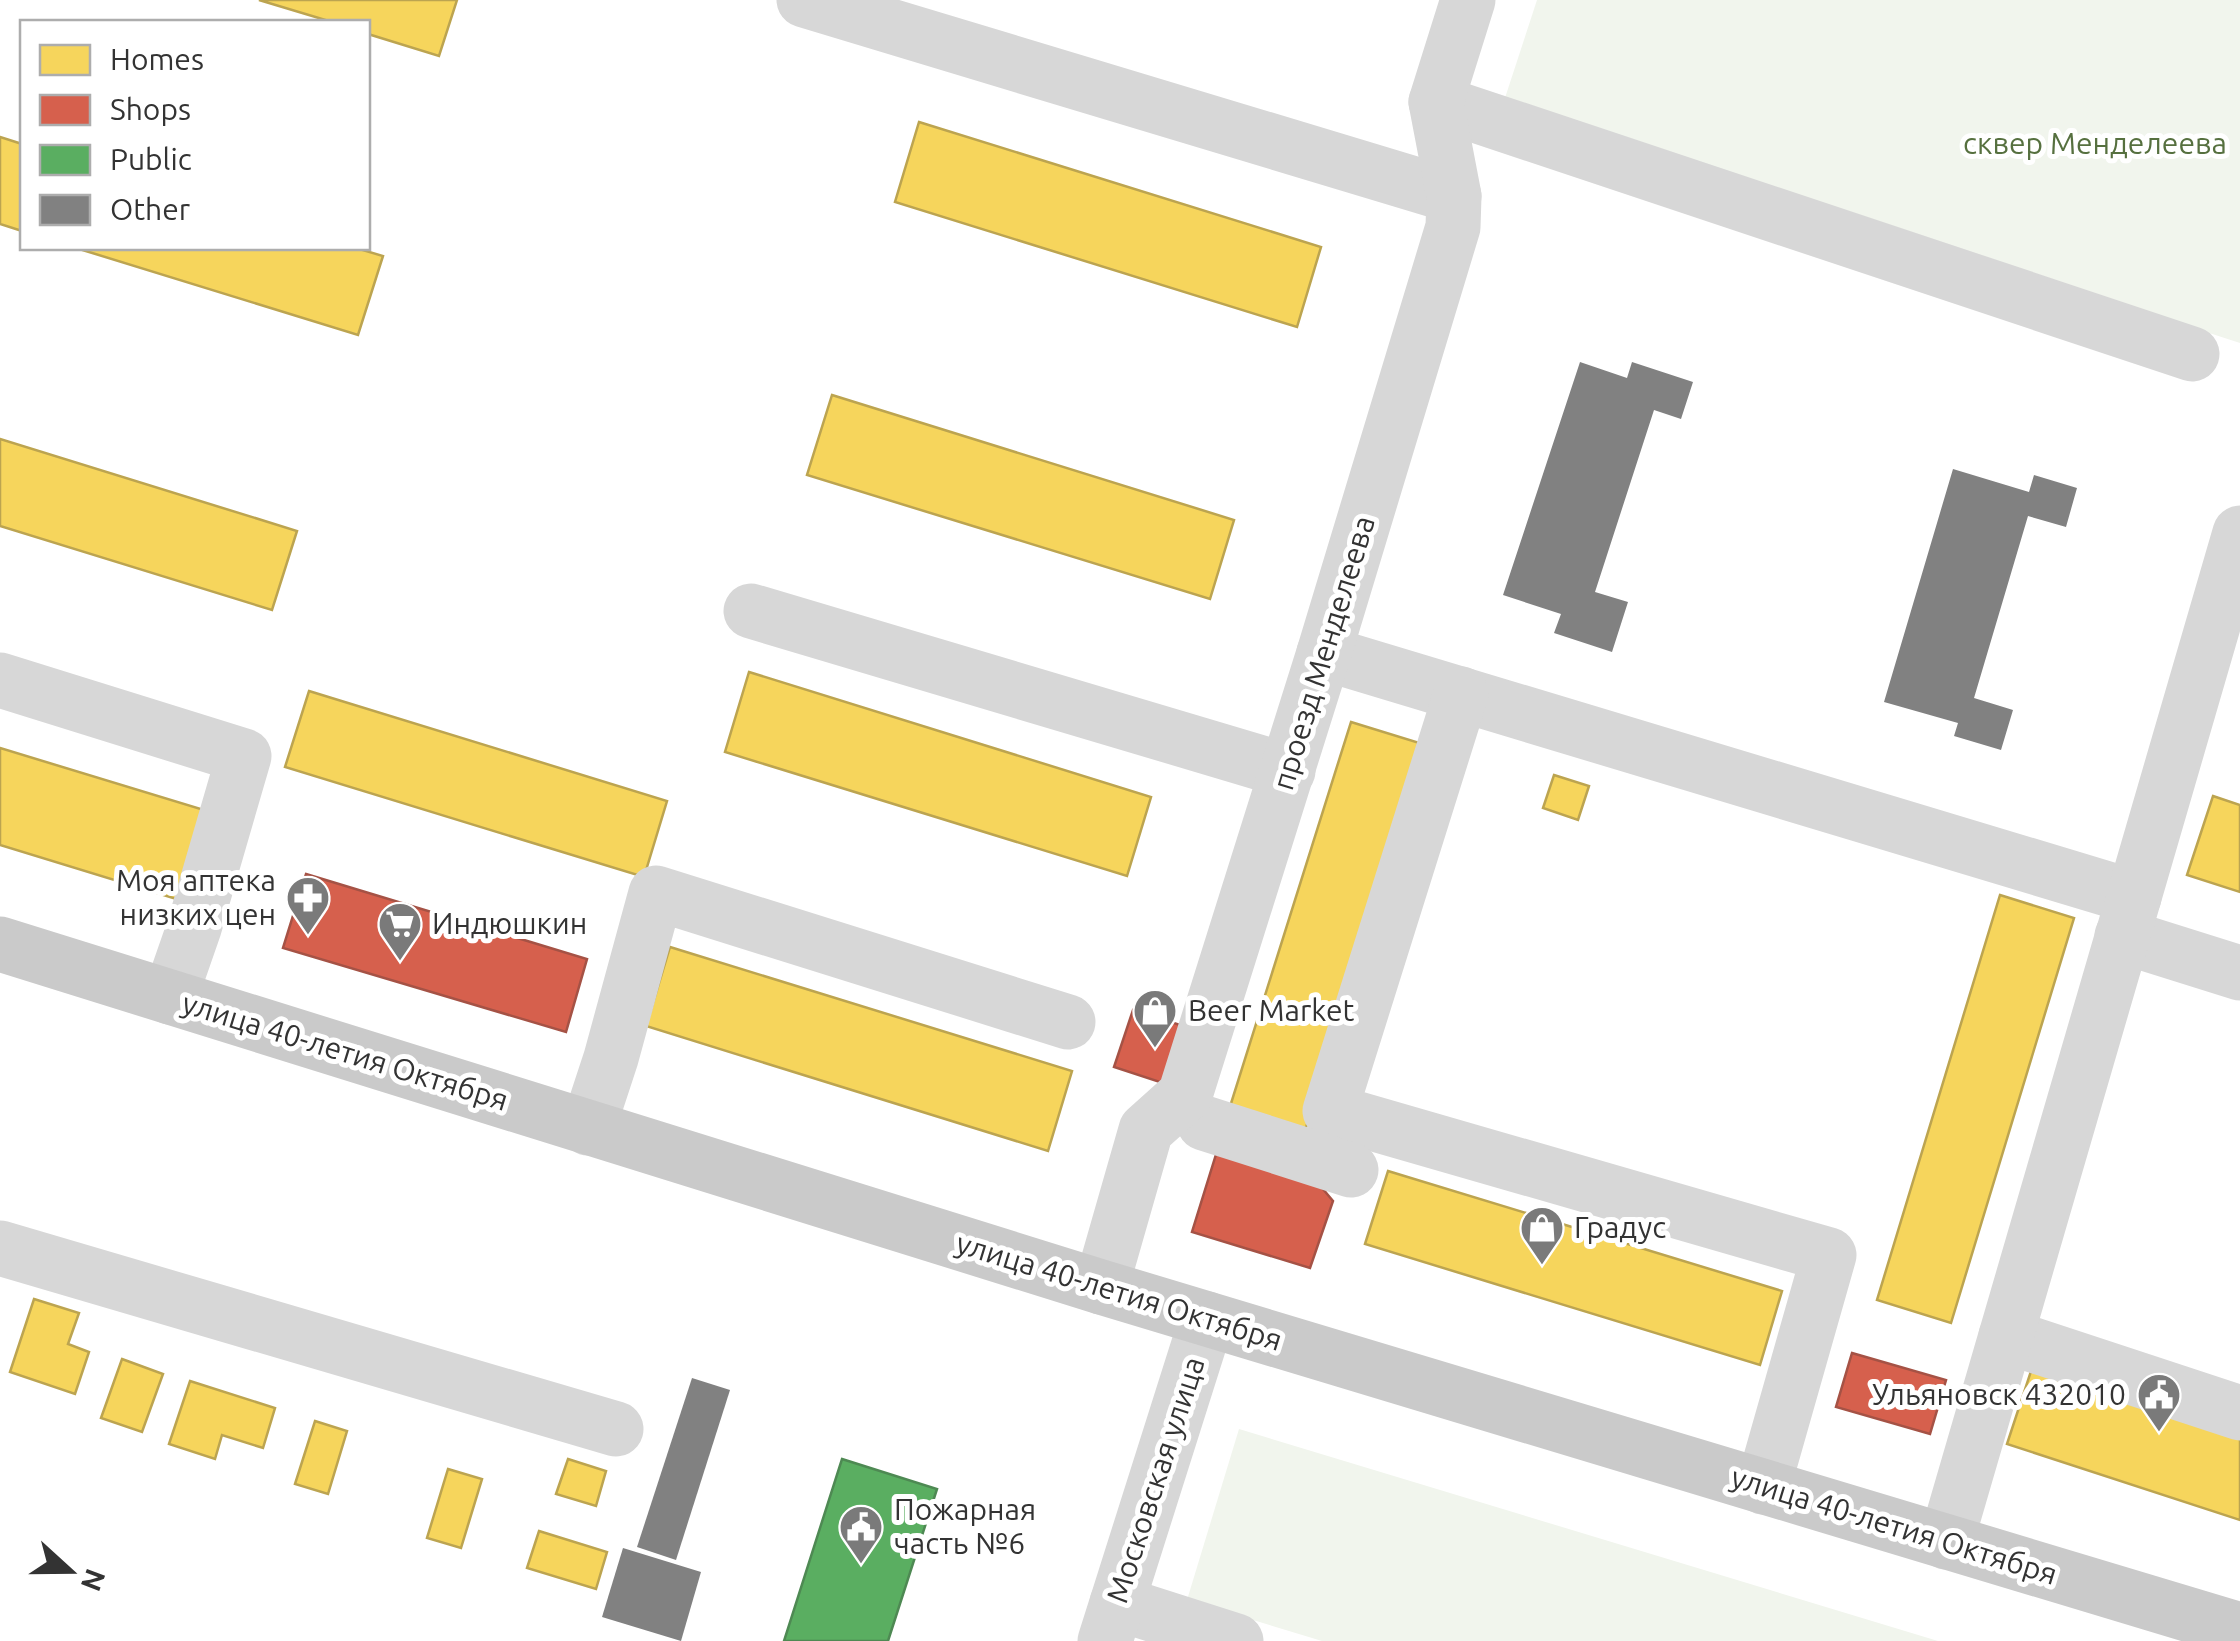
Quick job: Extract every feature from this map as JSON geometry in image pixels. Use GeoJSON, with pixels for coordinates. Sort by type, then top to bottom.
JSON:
{"type":"FeatureCollection","features":[{"type":"Feature","properties":{"kind":"main road","name":"улица 40-летия Октября"},"geometry":{"type":"LineString","coordinates":[[0,944],[1100,1287],[2240,1630]]}},
{"type":"Feature","properties":{"kind":"street"},"geometry":{"type":"LineString","coordinates":[[804,0],[1454,196]]}},
{"type":"Feature","properties":{"kind":"street","name":"проезд Менделеева"},"geometry":{"type":"LineString","coordinates":[[1100,1287],[1146,1130],[1185,1095],[1324,654],[1452,227],[1454,196],[1436,102],[1468,0]]}},
{"type":"Feature","properties":{"kind":"street"},"geometry":{"type":"LineString","coordinates":[[1436,102],[2192,354]]}},
{"type":"Feature","properties":{"kind":"street"},"geometry":{"type":"LineString","coordinates":[[1946,1542],[2240,533]]}},
{"type":"Feature","properties":{"kind":"street"},"geometry":{"type":"LineString","coordinates":[[751,611],[1288,770]]}},
{"type":"Feature","properties":{"kind":"street"},"geometry":{"type":"LineString","coordinates":[[1324,654],[1461,694],[2128,917],[2240,974]]}},
{"type":"Feature","properties":{"kind":"street"},"geometry":{"type":"LineString","coordinates":[[0,680],[244,756],[170,997]]}},
{"type":"Feature","properties":{"kind":"street"},"geometry":{"type":"LineString","coordinates":[[1461,694],[1330,1111],[1829,1255],[1763,1487]]}},
{"type":"Feature","properties":{"kind":"street"},"geometry":{"type":"LineString","coordinates":[[588,1128],[656,894],[1068,1022]]}},
{"type":"Feature","properties":{"kind":"street"},"geometry":{"type":"LineString","coordinates":[[1204,1123],[1351,1170]]}},
{"type":"Feature","properties":{"kind":"street"},"geometry":{"type":"LineString","coordinates":[[0,1248],[616,1429]]}},
{"type":"Feature","properties":{"kind":"street","name":"Московская улица"},"geometry":{"type":"LineString","coordinates":[[1111,1622],[1207,1319]]}},
{"type":"Feature","properties":{"kind":"street"},"geometry":{"type":"LineString","coordinates":[[2006,1336],[2240,1413]]}},
{"type":"Feature","properties":{"kind":"street"},"geometry":{"type":"LineString","coordinates":[[1111,1622],[1236,1641]]}},
{"type":"Feature","properties":{"kind":"green space","name":"сквер Менделеева"},"geometry":{"type":"Polygon","coordinates":[[[1537,0],[2240,0],[2240,343],[1503,104],[1537,0]]]}},
{"type":"Feature","properties":{"kind":"green space"},"geometry":{"type":"Polygon","coordinates":[[[1239,1429],[1938,1641],[1322,1641],[1187,1600],[1239,1429]]]}},
{"type":"Feature","properties":{"kind":"building: Homes"},"geometry":{"type":"Polygon","coordinates":[[[259,0],[457,0],[439,56],[370,35],[370,20],[325,20],[259,0]]]}},
{"type":"Feature","properties":{"kind":"building: Homes"},"geometry":{"type":"Polygon","coordinates":[[[919,122],[1321,247],[1297,327],[895,202],[919,122]]]}},
{"type":"Feature","properties":{"kind":"building: Homes"},"geometry":{"type":"Polygon","coordinates":[[[0,137],[20,143],[20,230],[0,224],[0,137]]]}},
{"type":"Feature","properties":{"kind":"building: Homes"},"geometry":{"type":"Polygon","coordinates":[[[82,250],[363,250],[383,256],[358,335],[82,250]]]}},
{"type":"Feature","properties":{"kind":"building: Homes"},"geometry":{"type":"Polygon","coordinates":[[[832,395],[1234,520],[1210,599],[807,475],[832,395]]]}},
{"type":"Feature","properties":{"kind":"building: Homes"},"geometry":{"type":"Polygon","coordinates":[[[0,439],[297,531],[272,610],[0,526],[0,439]]]}},
{"type":"Feature","properties":{"kind":"building: Homes"},"geometry":{"type":"Polygon","coordinates":[[[749,672],[1151,797],[1127,876],[725,752],[749,672]]]}},
{"type":"Feature","properties":{"kind":"building: Homes"},"geometry":{"type":"Polygon","coordinates":[[[309,691],[667,801],[644,877],[285,767],[309,691]]]}},
{"type":"Feature","properties":{"kind":"building: Homes"},"geometry":{"type":"Polygon","coordinates":[[[1351,722],[1426,745],[1303,1137],[1228,1113],[1351,722]]]}},
{"type":"Feature","properties":{"kind":"building: Homes"},"geometry":{"type":"Polygon","coordinates":[[[0,748],[214,813],[186,902],[0,845],[0,748]]]}},
{"type":"Feature","properties":{"kind":"building: Homes"},"geometry":{"type":"Polygon","coordinates":[[[1554,775],[1589,786],[1578,820],[1543,808],[1554,775]]]}},
{"type":"Feature","properties":{"kind":"building: Homes"},"geometry":{"type":"Polygon","coordinates":[[[2213,796],[2240,805],[2240,892],[2187,875],[2213,796]]]}},
{"type":"Feature","properties":{"kind":"building: Homes"},"geometry":{"type":"Polygon","coordinates":[[[2000,895],[2074,918],[1951,1323],[1877,1300],[2000,895]]]}},
{"type":"Feature","properties":{"kind":"building: Homes"},"geometry":{"type":"Polygon","coordinates":[[[670,947],[1072,1071],[1048,1151],[646,1026],[670,947]]]}},
{"type":"Feature","properties":{"kind":"building: Homes"},"geometry":{"type":"Polygon","coordinates":[[[1388,1171],[1782,1291],[1760,1365],[1365,1244],[1388,1171]]]}},
{"type":"Feature","properties":{"kind":"building: Homes"},"geometry":{"type":"Polygon","coordinates":[[[34,1299],[79,1313],[68,1344],[89,1352],[75,1394],[10,1372],[34,1299]]]}},
{"type":"Feature","properties":{"kind":"building: Homes"},"geometry":{"type":"Polygon","coordinates":[[[122,1359],[163,1374],[142,1432],[101,1418],[122,1359]]]}},
{"type":"Feature","properties":{"kind":"building: Homes"},"geometry":{"type":"Polygon","coordinates":[[[2033,1365],[2240,1433],[2240,1520],[2007,1444],[2033,1365]]]}},
{"type":"Feature","properties":{"kind":"building: Homes"},"geometry":{"type":"Polygon","coordinates":[[[190,1381],[275,1408],[263,1448],[222,1435],[215,1459],[169,1444],[190,1381]]]}},
{"type":"Feature","properties":{"kind":"building: Homes"},"geometry":{"type":"Polygon","coordinates":[[[315,1421],[347,1431],[328,1494],[295,1484],[315,1421]]]}},
{"type":"Feature","properties":{"kind":"building: Homes"},"geometry":{"type":"Polygon","coordinates":[[[568,1459],[606,1471],[596,1506],[556,1494],[568,1459]]]}},
{"type":"Feature","properties":{"kind":"building: Homes"},"geometry":{"type":"Polygon","coordinates":[[[448,1469],[482,1479],[461,1548],[427,1538],[448,1469]]]}},
{"type":"Feature","properties":{"kind":"building: Homes"},"geometry":{"type":"Polygon","coordinates":[[[539,1531],[607,1552],[596,1589],[527,1568],[539,1531]]]}},
{"type":"Feature","properties":{"kind":"building: Shops"},"geometry":{"type":"Polygon","coordinates":[[[306,874],[587,959],[566,1032],[283,948],[306,874]]]}},
{"type":"Feature","properties":{"kind":"building: Shops","name":"Beer Market"},"geometry":{"type":"Polygon","coordinates":[[[1133,1010],[1196,1030],[1178,1088],[1114,1067],[1133,1010]]]}},
{"type":"Feature","properties":{"kind":"building: Shops"},"geometry":{"type":"Polygon","coordinates":[[[1218,1148],[1312,1176],[1333,1201],[1310,1268],[1192,1232],[1218,1148]]]}},
{"type":"Feature","properties":{"kind":"building: Shops"},"geometry":{"type":"Polygon","coordinates":[[[1852,1353],[1946,1380],[1930,1434],[1836,1407],[1852,1353]]]}},
{"type":"Feature","properties":{"kind":"building: Public","name":"Пожарная часть №6"},"geometry":{"type":"Polygon","coordinates":[[[842,1459],[937,1489],[888,1641],[784,1641],[842,1459]]]}},
{"type":"Feature","properties":{"kind":"building: Other"},"geometry":{"type":"Polygon","coordinates":[[[1580,362],[1627,378],[1632,362],[1693,382],[1681,419],[1654,410],[1595,592],[1628,602],[1612,652],[1554,633],[1561,614],[1503,595],[1580,362]]]}},
{"type":"Feature","properties":{"kind":"building: Other"},"geometry":{"type":"Polygon","coordinates":[[[1953,469],[2029,492],[2034,475],[2077,488],[2066,527],[2028,516],[1974,698],[2013,710],[2001,750],[1954,736],[1958,723],[1884,702],[1953,469]]]}},
{"type":"Feature","properties":{"kind":"building: Other"},"geometry":{"type":"Polygon","coordinates":[[[692,1378],[730,1390],[676,1560],[637,1547],[692,1378]]]}},
{"type":"Feature","properties":{"kind":"building: Other"},"geometry":{"type":"Polygon","coordinates":[[[623,1548],[701,1572],[681,1641],[602,1617],[623,1548]]]}},
{"type":"Feature","properties":{"kind":"place","name":"Моя аптека низких цен"},"geometry":{"type":"Point","coordinates":[308,936]}},
{"type":"Feature","properties":{"kind":"place","name":"Индюшкин"},"geometry":{"type":"Point","coordinates":[400,962]}},
{"type":"Feature","properties":{"kind":"place","name":"Beer Market"},"geometry":{"type":"Point","coordinates":[1155,1049]}},
{"type":"Feature","properties":{"kind":"place","name":"Градус"},"geometry":{"type":"Point","coordinates":[1542,1266]}},
{"type":"Feature","properties":{"kind":"place","name":"Ульяновск 432010"},"geometry":{"type":"Point","coordinates":[2159,1433]}},
{"type":"Feature","properties":{"kind":"place","name":"Пожарная часть №6"},"geometry":{"type":"Point","coordinates":[861,1565]}}]}
